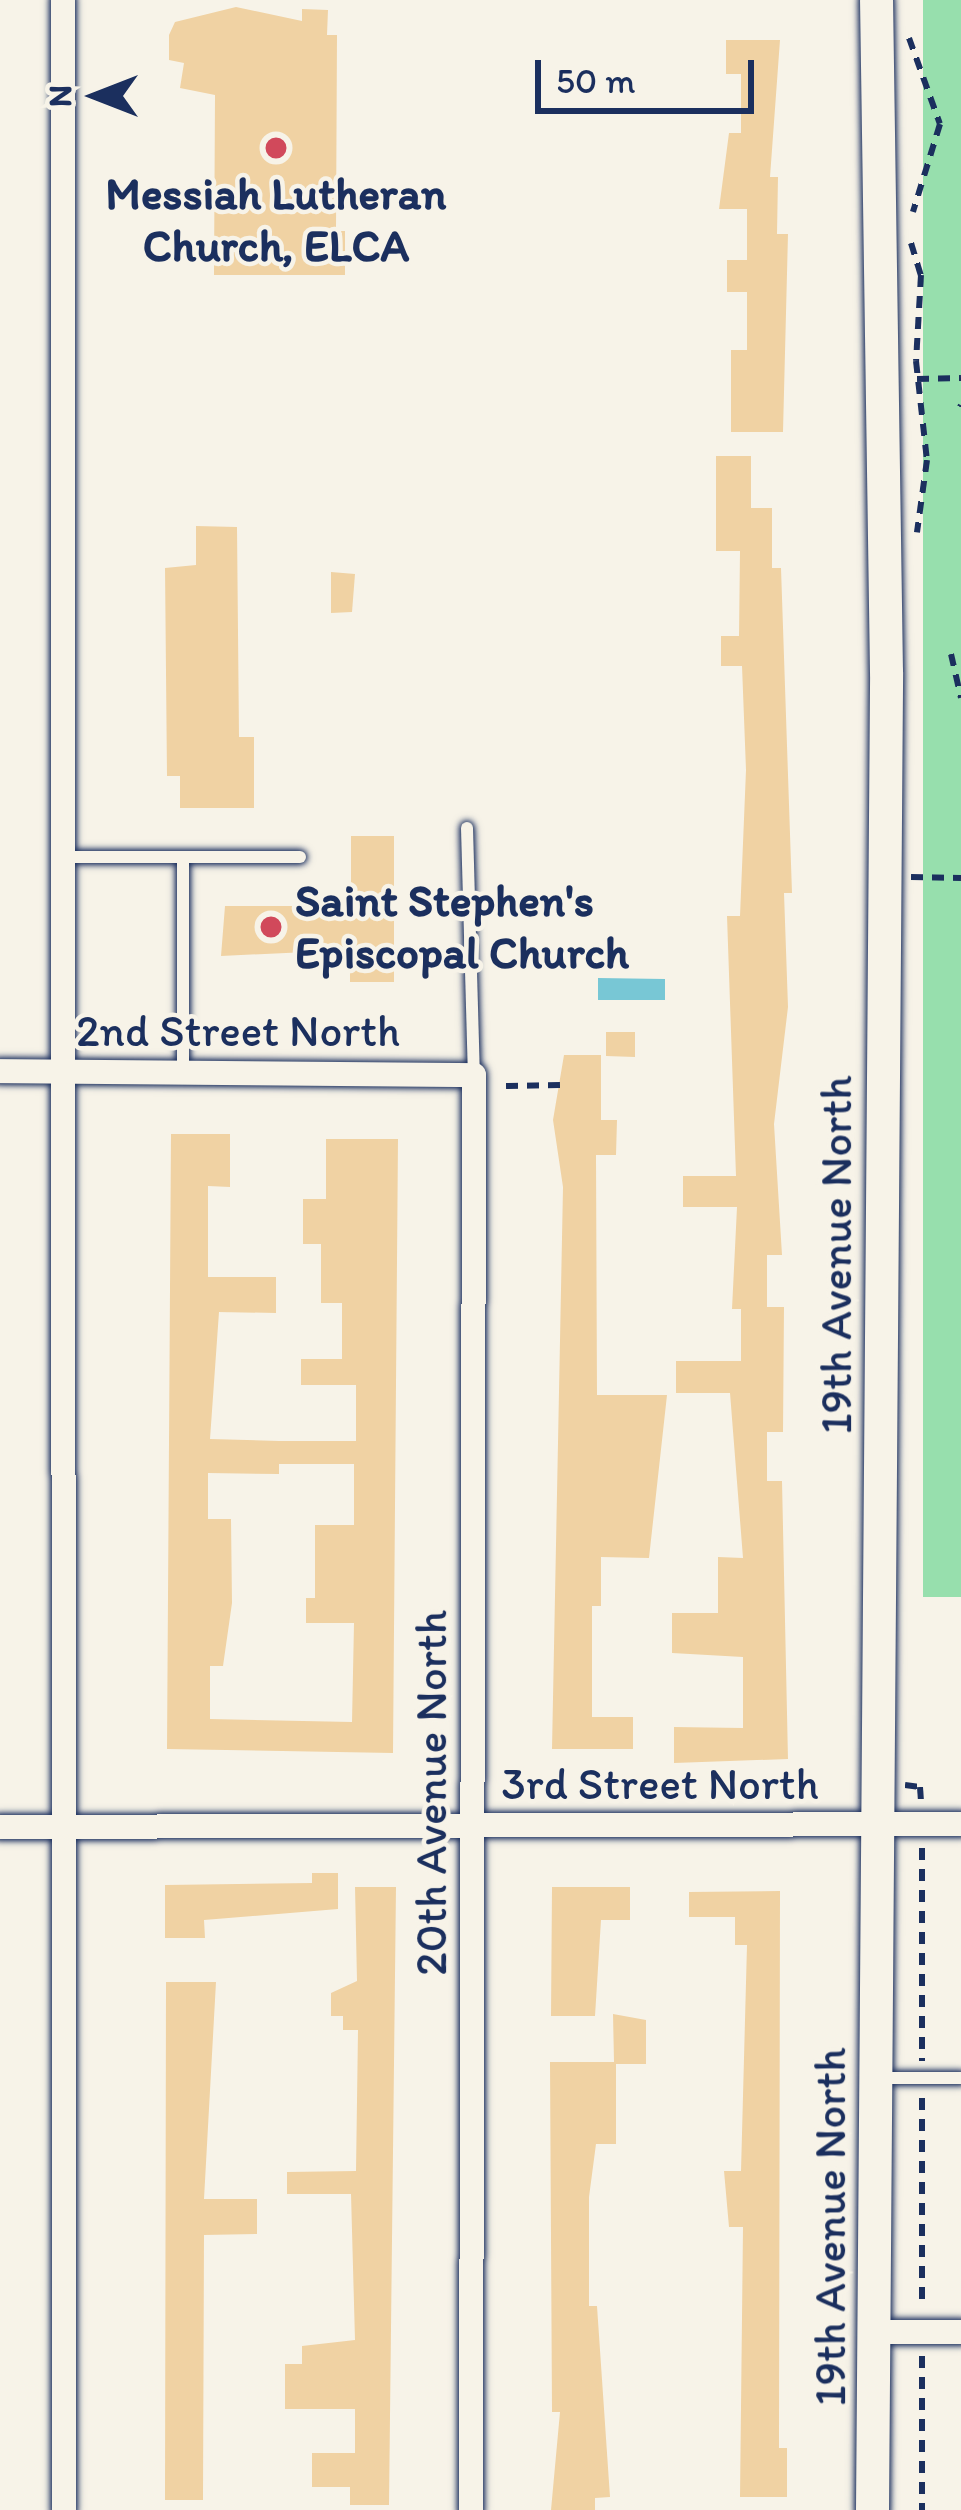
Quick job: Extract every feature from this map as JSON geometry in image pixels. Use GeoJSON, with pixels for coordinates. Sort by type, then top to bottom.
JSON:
{"type":"FeatureCollection","features":[{"type":"Feature","properties":{"kind":"street"},"geometry":{"type":"LineString","coordinates":[[63,0],[64,2510]]}},
{"type":"Feature","properties":{"kind":"street","name":"19th Avenue North"},"geometry":{"type":"LineString","coordinates":[[872,2510],[886,468],[876,0]]}},
{"type":"Feature","properties":{"kind":"street","name":"2nd Street North"},"geometry":{"type":"LineString","coordinates":[[0,1071],[474,1075]]}},
{"type":"Feature","properties":{"kind":"street","name":"20th Avenue North"},"geometry":{"type":"LineString","coordinates":[[471,2510],[474,1075]]}},
{"type":"Feature","properties":{"kind":"street","name":"3rd Street North"},"geometry":{"type":"LineString","coordinates":[[0,1827],[961,1824]]}},
{"type":"Feature","properties":{"kind":"street"},"geometry":{"type":"LineString","coordinates":[[875,2332],[961,2332]]}},
{"type":"Feature","properties":{"kind":"lane"},"geometry":{"type":"LineString","coordinates":[[467,828],[474,1075]]}},
{"type":"Feature","properties":{"kind":"lane"},"geometry":{"type":"LineString","coordinates":[[66,857],[300,857]]}},
{"type":"Feature","properties":{"kind":"lane"},"geometry":{"type":"LineString","coordinates":[[183,857],[183,1073]]}},
{"type":"Feature","properties":{"kind":"lane"},"geometry":{"type":"LineString","coordinates":[[876,2078],[961,2078]]}},
{"type":"Feature","properties":{"kind":"path"},"geometry":{"type":"LineString","coordinates":[[917,380],[961,378]]}},
{"type":"Feature","properties":{"kind":"path"},"geometry":{"type":"LineString","coordinates":[[951,654],[961,698]]}},
{"type":"Feature","properties":{"kind":"path"},"geometry":{"type":"LineString","coordinates":[[911,877],[961,878]]}},
{"type":"Feature","properties":{"kind":"path"},"geometry":{"type":"LineString","coordinates":[[506,1085],[560,1085]]}},
{"type":"Feature","properties":{"kind":"path"},"geometry":{"type":"LineString","coordinates":[[922,1848],[922,2510]]}},
{"type":"Feature","properties":{"kind":"green space"},"geometry":{"type":"Polygon","coordinates":[[[923,0],[961,0],[961,1597],[923,1597],[923,0]]]}},
{"type":"Feature","properties":{"kind":"water"},"geometry":{"type":"Polygon","coordinates":[[[598,978],[665,979],[665,1000],[598,1000],[598,978]]]}},
{"type":"Feature","properties":{"kind":"building","name":"Messiah Lutheran Church, ELCA"},"geometry":{"type":"Polygon","coordinates":[[[236,7],[302,21],[302,9],[328,10],[327,35],[337,35],[336,231],[345,231],[345,275],[214,275],[215,95],[180,88],[184,63],[169,60],[169,35],[175,22],[236,7]]]}},
{"type":"Feature","properties":{"kind":"building"},"geometry":{"type":"Polygon","coordinates":[[[726,40],[780,40],[770,177],[778,177],[777,234],[788,234],[783,432],[731,432],[731,350],[747,350],[747,292],[727,292],[727,260],[747,260],[747,209],[719,209],[729,133],[741,133],[741,74],[726,74],[726,40]]]}},
{"type":"Feature","properties":{"kind":"building"},"geometry":{"type":"Polygon","coordinates":[[[716,456],[751,456],[751,508],[772,508],[772,568],[781,568],[792,893],[784,893],[788,1007],[774,1124],[782,1255],[767,1255],[767,1307],[784,1307],[783,1432],[767,1432],[767,1481],[782,1481],[788,1759],[674,1763],[674,1727],[743,1728],[743,1657],[672,1653],[672,1613],[718,1613],[718,1557],[743,1558],[730,1393],[676,1393],[676,1361],[741,1361],[741,1309],[732,1309],[737,1207],[683,1207],[683,1176],[736,1176],[727,916],[740,916],[746,770],[742,666],[721,666],[721,636],[739,636],[740,551],[716,551],[716,456]]]}},
{"type":"Feature","properties":{"kind":"building"},"geometry":{"type":"Polygon","coordinates":[[[196,526],[237,527],[239,737],[254,737],[254,808],[180,808],[180,776],[167,776],[165,568],[196,565],[196,526]]]}},
{"type":"Feature","properties":{"kind":"building"},"geometry":{"type":"Polygon","coordinates":[[[331,572],[355,574],[352,612],[331,613],[331,572]]]}},
{"type":"Feature","properties":{"kind":"building"},"geometry":{"type":"Polygon","coordinates":[[[351,836],[394,836],[394,982],[350,982],[350,950],[221,956],[225,906],[351,906],[351,836]]]}},
{"type":"Feature","properties":{"kind":"building"},"geometry":{"type":"Polygon","coordinates":[[[606,1032],[635,1032],[635,1057],[606,1056],[606,1032]]]}},
{"type":"Feature","properties":{"kind":"building"},"geometry":{"type":"Polygon","coordinates":[[[564,1055],[601,1055],[601,1120],[617,1120],[616,1155],[596,1155],[597,1395],[667,1395],[649,1558],[601,1557],[601,1606],[592,1606],[592,1717],[633,1717],[633,1749],[552,1749],[563,1187],[553,1120],[564,1055]]]}},
{"type":"Feature","properties":{"kind":"building"},"geometry":{"type":"Polygon","coordinates":[[[171,1134],[230,1134],[230,1187],[208,1186],[208,1277],[276,1277],[276,1313],[219,1312],[210,1439],[279,1441],[356,1441],[356,1385],[301,1385],[301,1359],[342,1359],[342,1303],[321,1303],[321,1244],[303,1244],[303,1199],[326,1199],[326,1139],[398,1139],[393,1753],[167,1749],[171,1134]],[[279,1464],[279,1474],[208,1473],[208,1519],[231,1519],[232,1603],[223,1666],[210,1666],[210,1719],[352,1722],[354,1623],[306,1623],[306,1598],[315,1598],[315,1525],[354,1525],[354,1464],[279,1464]]]}},
{"type":"Feature","properties":{"kind":"building"},"geometry":{"type":"Polygon","coordinates":[[[312,1873],[338,1873],[338,1909],[204,1920],[205,1938],[165,1938],[165,1885],[312,1883],[312,1873]]]}},
{"type":"Feature","properties":{"kind":"building"},"geometry":{"type":"Polygon","coordinates":[[[355,1887],[396,1887],[389,2505],[350,2505],[350,2487],[312,2487],[312,2453],[355,2453],[355,2409],[285,2409],[285,2364],[302,2364],[302,2346],[355,2340],[351,2194],[287,2194],[287,2172],[356,2171],[358,2030],[343,2030],[343,2016],[331,2016],[331,1993],[357,1981],[355,1887]]]}},
{"type":"Feature","properties":{"kind":"building"},"geometry":{"type":"Polygon","coordinates":[[[552,1887],[630,1887],[630,1920],[601,1920],[595,2016],[551,2016],[552,1887]]]}},
{"type":"Feature","properties":{"kind":"building"},"geometry":{"type":"Polygon","coordinates":[[[780,1891],[779,2448],[787,2448],[787,2497],[740,2497],[743,2227],[729,2227],[724,2171],[741,2171],[747,1945],[735,1945],[735,1917],[689,1917],[689,1892],[780,1891]]]}},
{"type":"Feature","properties":{"kind":"building"},"geometry":{"type":"Polygon","coordinates":[[[166,1982],[216,1982],[204,2199],[257,2199],[257,2234],[204,2235],[203,2500],[165,2500],[166,1982]]]}},
{"type":"Feature","properties":{"kind":"building"},"geometry":{"type":"Polygon","coordinates":[[[613,2014],[646,2020],[646,2064],[616,2064],[616,2144],[596,2144],[589,2197],[589,2306],[597,2306],[610,2497],[595,2498],[595,2510],[551,2510],[560,2412],[552,2412],[550,2062],[614,2062],[613,2014]]]}},
{"type":"Feature","properties":{"kind":"place","name":"Messiah Lutheran Church, ELCA"},"geometry":{"type":"Point","coordinates":[276,148]}},
{"type":"Feature","properties":{"kind":"place","name":"Saint Stephen's Episcopal Church"},"geometry":{"type":"Point","coordinates":[271,927]}}]}
